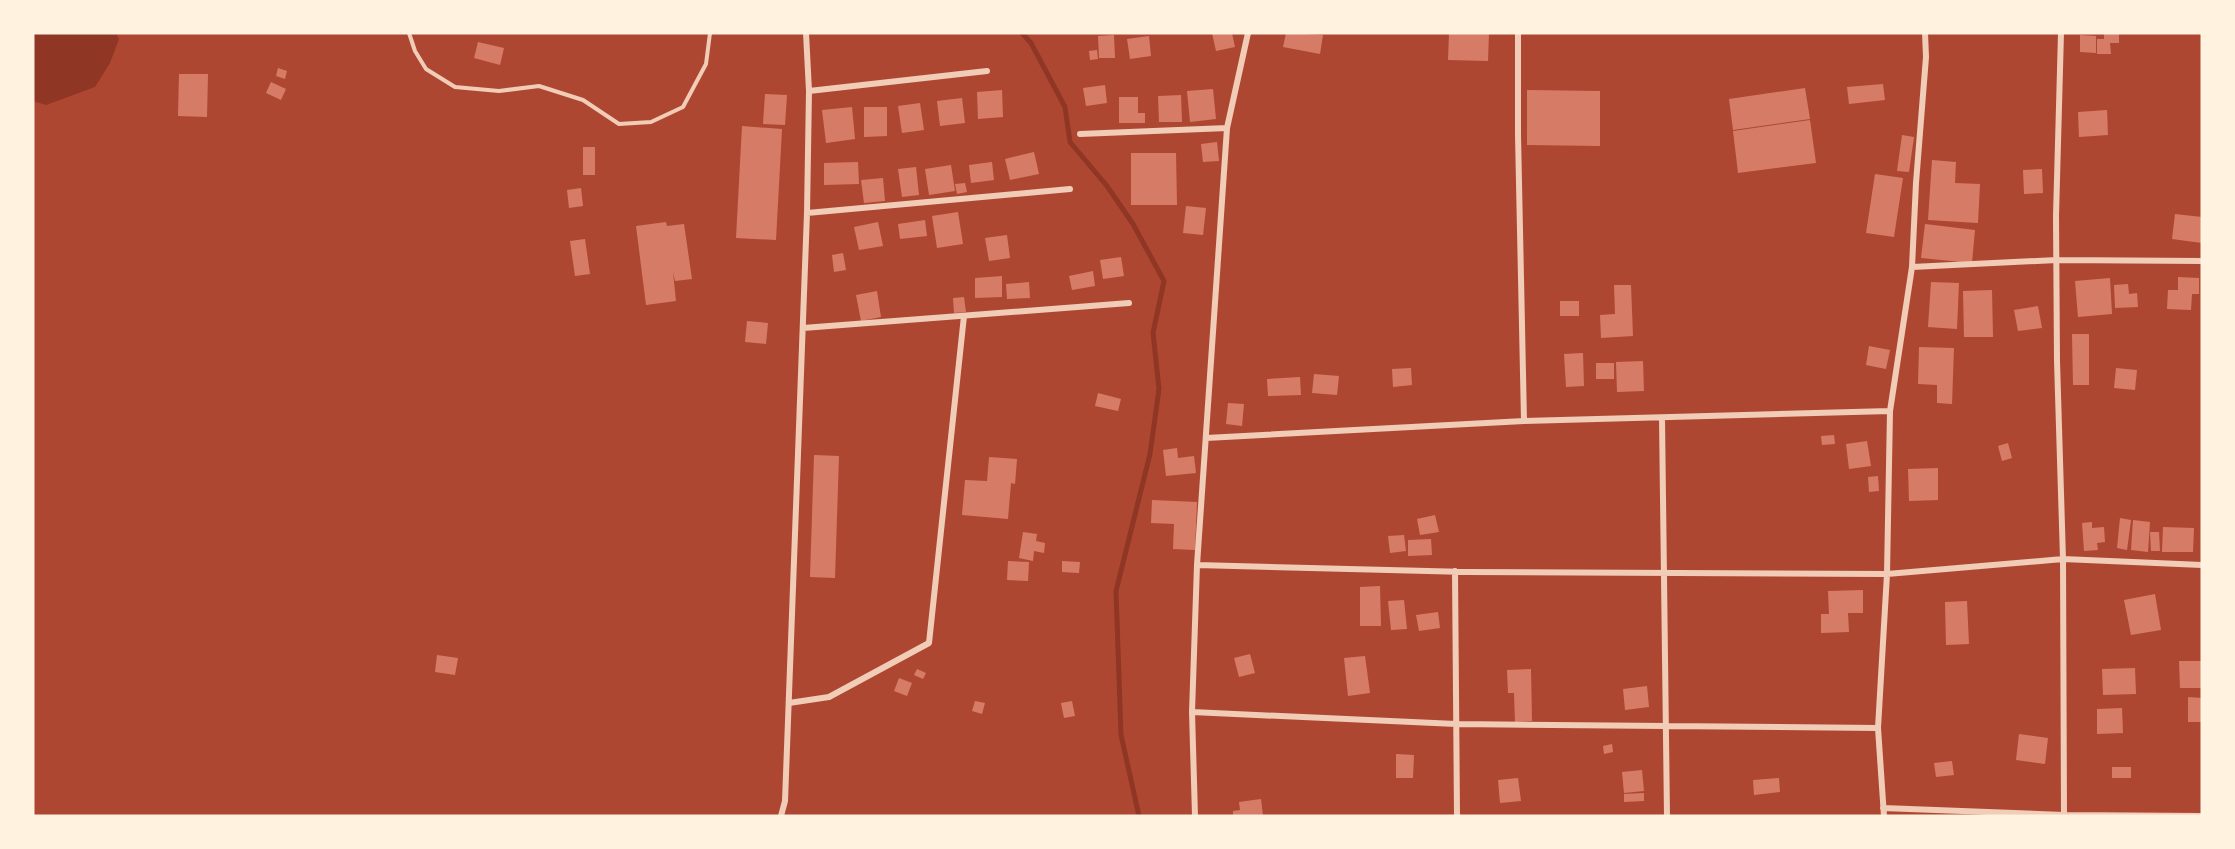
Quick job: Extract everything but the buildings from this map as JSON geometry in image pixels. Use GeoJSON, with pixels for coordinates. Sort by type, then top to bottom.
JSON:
{"type":"FeatureCollection","features":[{"type":"Feature","properties":{"kind":"street"},"geometry":{"type":"LineString","coordinates":[[782,816],[785,801],[807,213],[806,33]]}},
{"type":"Feature","properties":{"kind":"street"},"geometry":{"type":"LineString","coordinates":[[1195,816],[1192,712],[1197,565],[1227,128],[1248,33]]}},
{"type":"Feature","properties":{"kind":"street"},"geometry":{"type":"LineString","coordinates":[[1518,33],[1524,421]]}},
{"type":"Feature","properties":{"kind":"street"},"geometry":{"type":"LineString","coordinates":[[1884,816],[1878,728],[1887,574],[1890,411],[1912,267],[1926,57],[1925,33]]}},
{"type":"Feature","properties":{"kind":"street"},"geometry":{"type":"LineString","coordinates":[[2061,33],[2056,260],[2063,559],[2064,816]]}},
{"type":"Feature","properties":{"kind":"street"},"geometry":{"type":"LineString","coordinates":[[808,92],[987,71]]}},
{"type":"Feature","properties":{"kind":"street"},"geometry":{"type":"LineString","coordinates":[[1080,134],[1227,128]]}},
{"type":"Feature","properties":{"kind":"street"},"geometry":{"type":"LineString","coordinates":[[807,213],[1070,189]]}},
{"type":"Feature","properties":{"kind":"street"},"geometry":{"type":"LineString","coordinates":[[1912,267],[2056,260],[2202,261]]}},
{"type":"Feature","properties":{"kind":"street"},"geometry":{"type":"LineString","coordinates":[[803,328],[1129,303]]}},
{"type":"Feature","properties":{"kind":"street"},"geometry":{"type":"LineString","coordinates":[[789,703],[829,697],[929,644],[964,316]]}},
{"type":"Feature","properties":{"kind":"street"},"geometry":{"type":"LineString","coordinates":[[1206,438],[1524,421],[1890,411]]}},
{"type":"Feature","properties":{"kind":"street"},"geometry":{"type":"LineString","coordinates":[[1662,418],[1667,816]]}},
{"type":"Feature","properties":{"kind":"street"},"geometry":{"type":"LineString","coordinates":[[1197,565],[1455,571],[1887,574],[2063,559],[2202,565]]}},
{"type":"Feature","properties":{"kind":"street"},"geometry":{"type":"LineString","coordinates":[[1455,571],[1457,816]]}},
{"type":"Feature","properties":{"kind":"street"},"geometry":{"type":"LineString","coordinates":[[1192,712],[1456,724],[1878,728]]}},
{"type":"Feature","properties":{"kind":"street"},"geometry":{"type":"LineString","coordinates":[[1883,808],[2064,816],[2202,816]]}},
{"type":"Feature","properties":{"kind":"lane"},"geometry":{"type":"LineString","coordinates":[[409,33],[415,51],[426,69],[455,87],[499,91],[539,86],[583,100],[619,124],[651,122],[683,107],[706,64],[710,33]]}},
{"type":"Feature","properties":{"kind":"shaded area"},"geometry":{"type":"Polygon","coordinates":[[[33,33],[2202,33],[2202,816],[33,816],[33,33]]]}},
{"type":"Feature","properties":{"kind":"shaded area"},"geometry":{"type":"Polygon","coordinates":[[[33,33],[116,33],[119,39],[110,63],[95,87],[46,105],[33,101],[33,33]]]}},
{"type":"Feature","properties":{"kind":"waterway"},"geometry":{"type":"LineString","coordinates":[[1022,33],[1031,43],[1065,107],[1070,142],[1107,186],[1133,224],[1164,281],[1153,333],[1159,389],[1150,454],[1116,591],[1121,735],[1139,816]]}}]}
